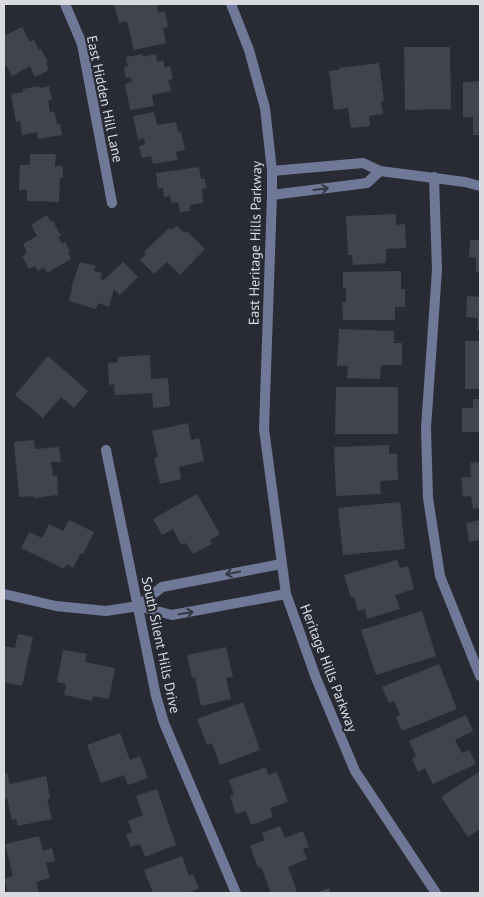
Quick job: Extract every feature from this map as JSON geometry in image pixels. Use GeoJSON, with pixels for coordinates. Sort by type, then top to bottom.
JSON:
{"type":"FeatureCollection","features":[{"type":"Feature","properties":{"kind":"street","name":"East Hidden Hill Lane"},"geometry":{"type":"LineString","coordinates":[[65,4],[82,44],[112,203]]}},
{"type":"Feature","properties":{"kind":"street","name":"East Heritage Hills Parkway"},"geometry":{"type":"LineString","coordinates":[[231,4],[248,50],[265,108],[272,171],[264,429]]}},
{"type":"Feature","properties":{"kind":"street"},"geometry":{"type":"LineString","coordinates":[[272,171],[363,163],[380,171],[434,177],[480,186]]}},
{"type":"Feature","properties":{"kind":"street"},"geometry":{"type":"LineString","coordinates":[[272,195],[367,183],[380,171]]}},
{"type":"Feature","properties":{"kind":"street"},"geometry":{"type":"LineString","coordinates":[[434,177],[437,270],[426,428],[428,498],[440,576],[480,676]]}},
{"type":"Feature","properties":{"kind":"street","name":"Heritage Hills Parkway"},"geometry":{"type":"LineString","coordinates":[[264,429],[286,594],[316,678],[355,771],[436,893]]}},
{"type":"Feature","properties":{"kind":"street","name":"South Silent Hills Drive"},"geometry":{"type":"LineString","coordinates":[[106,450],[156,696],[164,723],[236,893]]}},
{"type":"Feature","properties":{"kind":"street"},"geometry":{"type":"LineString","coordinates":[[138,606],[162,588],[281,564]]}},
{"type":"Feature","properties":{"kind":"street"},"geometry":{"type":"LineString","coordinates":[[4,594],[56,606],[106,611],[138,606],[172,615],[286,594]]}},
{"type":"Feature","properties":{"kind":"building"},"geometry":{"type":"Polygon","coordinates":[[[114,4],[162,4],[157,6],[158,13],[165,11],[168,27],[163,28],[166,43],[134,50],[127,21],[119,23],[114,4]]]}},
{"type":"Feature","properties":{"kind":"building"},"geometry":{"type":"Polygon","coordinates":[[[22,27],[30,42],[34,40],[48,62],[46,64],[49,70],[35,77],[30,66],[12,76],[6,65],[4,66],[4,36],[22,27]]]}},
{"type":"Feature","properties":{"kind":"building"},"geometry":{"type":"Polygon","coordinates":[[[404,47],[450,47],[451,109],[405,110],[404,47]]]}},
{"type":"Feature","properties":{"kind":"building"},"geometry":{"type":"Polygon","coordinates":[[[142,54],[143,57],[156,54],[157,62],[163,60],[165,68],[170,66],[173,79],[168,80],[171,91],[152,95],[154,106],[130,110],[125,84],[132,82],[131,77],[126,78],[124,67],[128,66],[126,57],[142,54]]]}},
{"type":"Feature","properties":{"kind":"building"},"geometry":{"type":"Polygon","coordinates":[[[379,63],[384,101],[381,102],[383,114],[369,116],[370,126],[351,128],[348,108],[334,110],[329,71],[379,63]]]}},
{"type":"Feature","properties":{"kind":"building"},"geometry":{"type":"Polygon","coordinates":[[[480,81],[480,135],[473,135],[473,117],[463,118],[463,82],[480,81]]]}},
{"type":"Feature","properties":{"kind":"building"},"geometry":{"type":"Polygon","coordinates":[[[39,86],[40,88],[49,86],[52,100],[48,100],[50,112],[54,111],[57,124],[60,124],[62,135],[38,139],[37,132],[22,135],[20,121],[16,122],[11,94],[23,92],[23,89],[39,86]]]}},
{"type":"Feature","properties":{"kind":"building"},"geometry":{"type":"Polygon","coordinates":[[[154,112],[157,125],[176,122],[178,132],[181,131],[185,150],[176,152],[178,160],[153,164],[151,156],[142,158],[139,146],[145,145],[144,138],[138,140],[133,116],[154,112]]]}},
{"type":"Feature","properties":{"kind":"building"},"geometry":{"type":"Polygon","coordinates":[[[30,154],[56,154],[55,166],[63,166],[63,178],[60,178],[59,202],[27,201],[27,190],[19,190],[20,165],[30,165],[30,154]]]}},
{"type":"Feature","properties":{"kind":"building"},"geometry":{"type":"Polygon","coordinates":[[[199,167],[201,179],[205,179],[206,188],[202,189],[203,203],[190,205],[190,211],[180,212],[178,202],[171,203],[170,196],[164,197],[163,188],[158,189],[156,173],[199,167]]]}},
{"type":"Feature","properties":{"kind":"building"},"geometry":{"type":"Polygon","coordinates":[[[396,214],[396,225],[405,224],[406,248],[386,249],[386,263],[353,265],[352,255],[348,255],[346,216],[396,214]]]}},
{"type":"Feature","properties":{"kind":"building"},"geometry":{"type":"Polygon","coordinates":[[[47,215],[51,222],[53,221],[61,236],[58,237],[62,244],[65,242],[70,251],[68,253],[71,259],[47,273],[44,267],[38,271],[35,266],[29,269],[22,256],[27,253],[23,244],[37,236],[31,225],[47,215]]]}},
{"type":"Feature","properties":{"kind":"building"},"geometry":{"type":"Polygon","coordinates":[[[177,226],[185,233],[187,231],[205,249],[180,275],[167,262],[154,274],[140,260],[146,254],[144,252],[169,228],[172,230],[177,226]]]}},
{"type":"Feature","properties":{"kind":"building"},"geometry":{"type":"Polygon","coordinates":[[[470,240],[480,240],[480,272],[476,272],[476,258],[469,257],[470,240]]]}},
{"type":"Feature","properties":{"kind":"building"},"geometry":{"type":"Polygon","coordinates":[[[80,262],[96,266],[94,271],[102,273],[100,279],[104,280],[123,262],[138,277],[120,295],[114,289],[109,307],[98,303],[96,309],[69,301],[71,288],[80,262]]]}},
{"type":"Feature","properties":{"kind":"building"},"geometry":{"type":"Polygon","coordinates":[[[401,271],[401,289],[405,289],[405,307],[395,307],[395,320],[343,320],[342,302],[346,302],[346,288],[343,288],[343,272],[401,271]]]}},
{"type":"Feature","properties":{"kind":"building"},"geometry":{"type":"Polygon","coordinates":[[[467,296],[480,297],[480,330],[477,330],[478,318],[466,317],[467,296]]]}},
{"type":"Feature","properties":{"kind":"building"},"geometry":{"type":"Polygon","coordinates":[[[339,329],[394,331],[394,343],[402,343],[402,365],[381,365],[380,379],[347,378],[348,366],[337,366],[339,329]]]}},
{"type":"Feature","properties":{"kind":"building"},"geometry":{"type":"Polygon","coordinates":[[[465,341],[480,341],[480,389],[465,389],[465,341]]]}},
{"type":"Feature","properties":{"kind":"building"},"geometry":{"type":"Polygon","coordinates":[[[150,355],[151,379],[168,378],[170,406],[153,408],[152,393],[115,395],[114,384],[109,385],[108,363],[118,362],[118,357],[150,355]]]}},
{"type":"Feature","properties":{"kind":"building"},"geometry":{"type":"Polygon","coordinates":[[[48,356],[88,391],[74,408],[61,397],[43,418],[15,395],[48,356]]]}},
{"type":"Feature","properties":{"kind":"building"},"geometry":{"type":"Polygon","coordinates":[[[336,387],[398,387],[398,434],[335,434],[336,387]]]}},
{"type":"Feature","properties":{"kind":"building"},"geometry":{"type":"Polygon","coordinates":[[[473,399],[480,399],[480,432],[462,432],[462,408],[473,408],[473,399]]]}},
{"type":"Feature","properties":{"kind":"building"},"geometry":{"type":"Polygon","coordinates":[[[188,423],[191,440],[199,438],[204,461],[179,467],[181,479],[160,484],[154,458],[158,457],[152,431],[188,423]]]}},
{"type":"Feature","properties":{"kind":"building"},"geometry":{"type":"Polygon","coordinates":[[[34,440],[35,449],[59,447],[61,462],[51,462],[53,476],[57,475],[58,495],[34,498],[33,496],[19,497],[14,442],[34,440]]]}},
{"type":"Feature","properties":{"kind":"building"},"geometry":{"type":"Polygon","coordinates":[[[389,445],[389,454],[397,454],[398,480],[380,481],[381,494],[336,496],[334,447],[389,445]]]}},
{"type":"Feature","properties":{"kind":"building"},"geometry":{"type":"Polygon","coordinates":[[[480,462],[480,508],[473,509],[471,496],[463,497],[461,478],[471,477],[470,463],[480,462]]]}},
{"type":"Feature","properties":{"kind":"building"},"geometry":{"type":"Polygon","coordinates":[[[197,494],[220,534],[210,540],[212,544],[193,554],[186,543],[181,545],[173,529],[162,535],[153,519],[197,494]]]}},
{"type":"Feature","properties":{"kind":"building"},"geometry":{"type":"Polygon","coordinates":[[[400,502],[405,549],[343,555],[338,508],[400,502]]]}},
{"type":"Feature","properties":{"kind":"building"},"geometry":{"type":"Polygon","coordinates":[[[69,520],[94,532],[83,554],[81,553],[73,568],[67,564],[64,569],[21,548],[29,532],[42,538],[49,524],[63,531],[69,520]]]}},
{"type":"Feature","properties":{"kind":"building"},"geometry":{"type":"Polygon","coordinates":[[[480,520],[480,540],[469,542],[466,523],[480,520]]]}},
{"type":"Feature","properties":{"kind":"building"},"geometry":{"type":"Polygon","coordinates":[[[397,560],[400,568],[408,566],[414,589],[395,595],[400,609],[367,619],[365,609],[358,611],[354,597],[351,598],[344,575],[397,560]]]}},
{"type":"Feature","properties":{"kind":"building"},"geometry":{"type":"Polygon","coordinates":[[[422,611],[436,656],[376,675],[361,630],[422,611]]]}},
{"type":"Feature","properties":{"kind":"building"},"geometry":{"type":"Polygon","coordinates":[[[18,634],[33,637],[22,686],[4,682],[4,646],[15,648],[18,634]]]}},
{"type":"Feature","properties":{"kind":"building"},"geometry":{"type":"Polygon","coordinates":[[[226,647],[233,677],[226,678],[231,699],[201,706],[195,677],[192,678],[187,655],[226,647]]]}},
{"type":"Feature","properties":{"kind":"building"},"geometry":{"type":"Polygon","coordinates":[[[63,650],[87,654],[85,662],[115,668],[109,699],[93,696],[92,701],[64,695],[66,684],[57,682],[63,650]]]}},
{"type":"Feature","properties":{"kind":"building"},"geometry":{"type":"Polygon","coordinates":[[[439,664],[457,709],[402,731],[396,717],[400,715],[394,701],[389,703],[382,687],[439,664]]]}},
{"type":"Feature","properties":{"kind":"building"},"geometry":{"type":"Polygon","coordinates":[[[243,702],[260,750],[220,765],[212,743],[207,745],[197,719],[243,702]]]}},
{"type":"Feature","properties":{"kind":"building"},"geometry":{"type":"Polygon","coordinates":[[[466,715],[473,731],[455,740],[462,753],[469,750],[476,764],[433,784],[425,768],[418,772],[412,759],[416,756],[409,741],[466,715]]]}},
{"type":"Feature","properties":{"kind":"building"},"geometry":{"type":"Polygon","coordinates":[[[120,733],[130,760],[140,756],[148,778],[128,785],[124,775],[101,783],[87,745],[120,733]]]}},
{"type":"Feature","properties":{"kind":"building"},"geometry":{"type":"Polygon","coordinates":[[[266,767],[268,775],[277,772],[288,802],[270,808],[273,817],[251,825],[246,811],[236,814],[230,796],[234,795],[229,780],[266,767]]]}},
{"type":"Feature","properties":{"kind":"building"},"geometry":{"type":"Polygon","coordinates":[[[480,771],[480,829],[468,837],[441,797],[480,771]]]}},
{"type":"Feature","properties":{"kind":"building"},"geometry":{"type":"Polygon","coordinates":[[[7,773],[10,784],[46,776],[50,798],[47,799],[52,819],[18,826],[16,819],[12,820],[7,798],[4,799],[4,774],[7,773]]]}},
{"type":"Feature","properties":{"kind":"building"},"geometry":{"type":"Polygon","coordinates":[[[157,789],[176,845],[145,857],[140,844],[131,847],[126,834],[132,832],[128,821],[143,815],[136,796],[157,789]]]}},
{"type":"Feature","properties":{"kind":"building"},"geometry":{"type":"Polygon","coordinates":[[[280,826],[285,838],[303,831],[309,847],[303,849],[307,859],[288,867],[297,891],[291,893],[271,893],[261,867],[258,868],[250,846],[265,840],[262,833],[280,826]]]}},
{"type":"Feature","properties":{"kind":"building"},"geometry":{"type":"Polygon","coordinates":[[[39,836],[43,851],[52,848],[55,861],[46,863],[50,878],[36,882],[39,892],[8,893],[4,879],[13,876],[5,844],[39,836]]]}},
{"type":"Feature","properties":{"kind":"building"},"geometry":{"type":"Polygon","coordinates":[[[182,856],[189,876],[193,874],[199,889],[186,893],[153,893],[144,870],[182,856]]]}},
{"type":"Feature","properties":{"kind":"building"},"geometry":{"type":"Polygon","coordinates":[[[329,888],[331,893],[315,893],[329,888]]]}}]}
